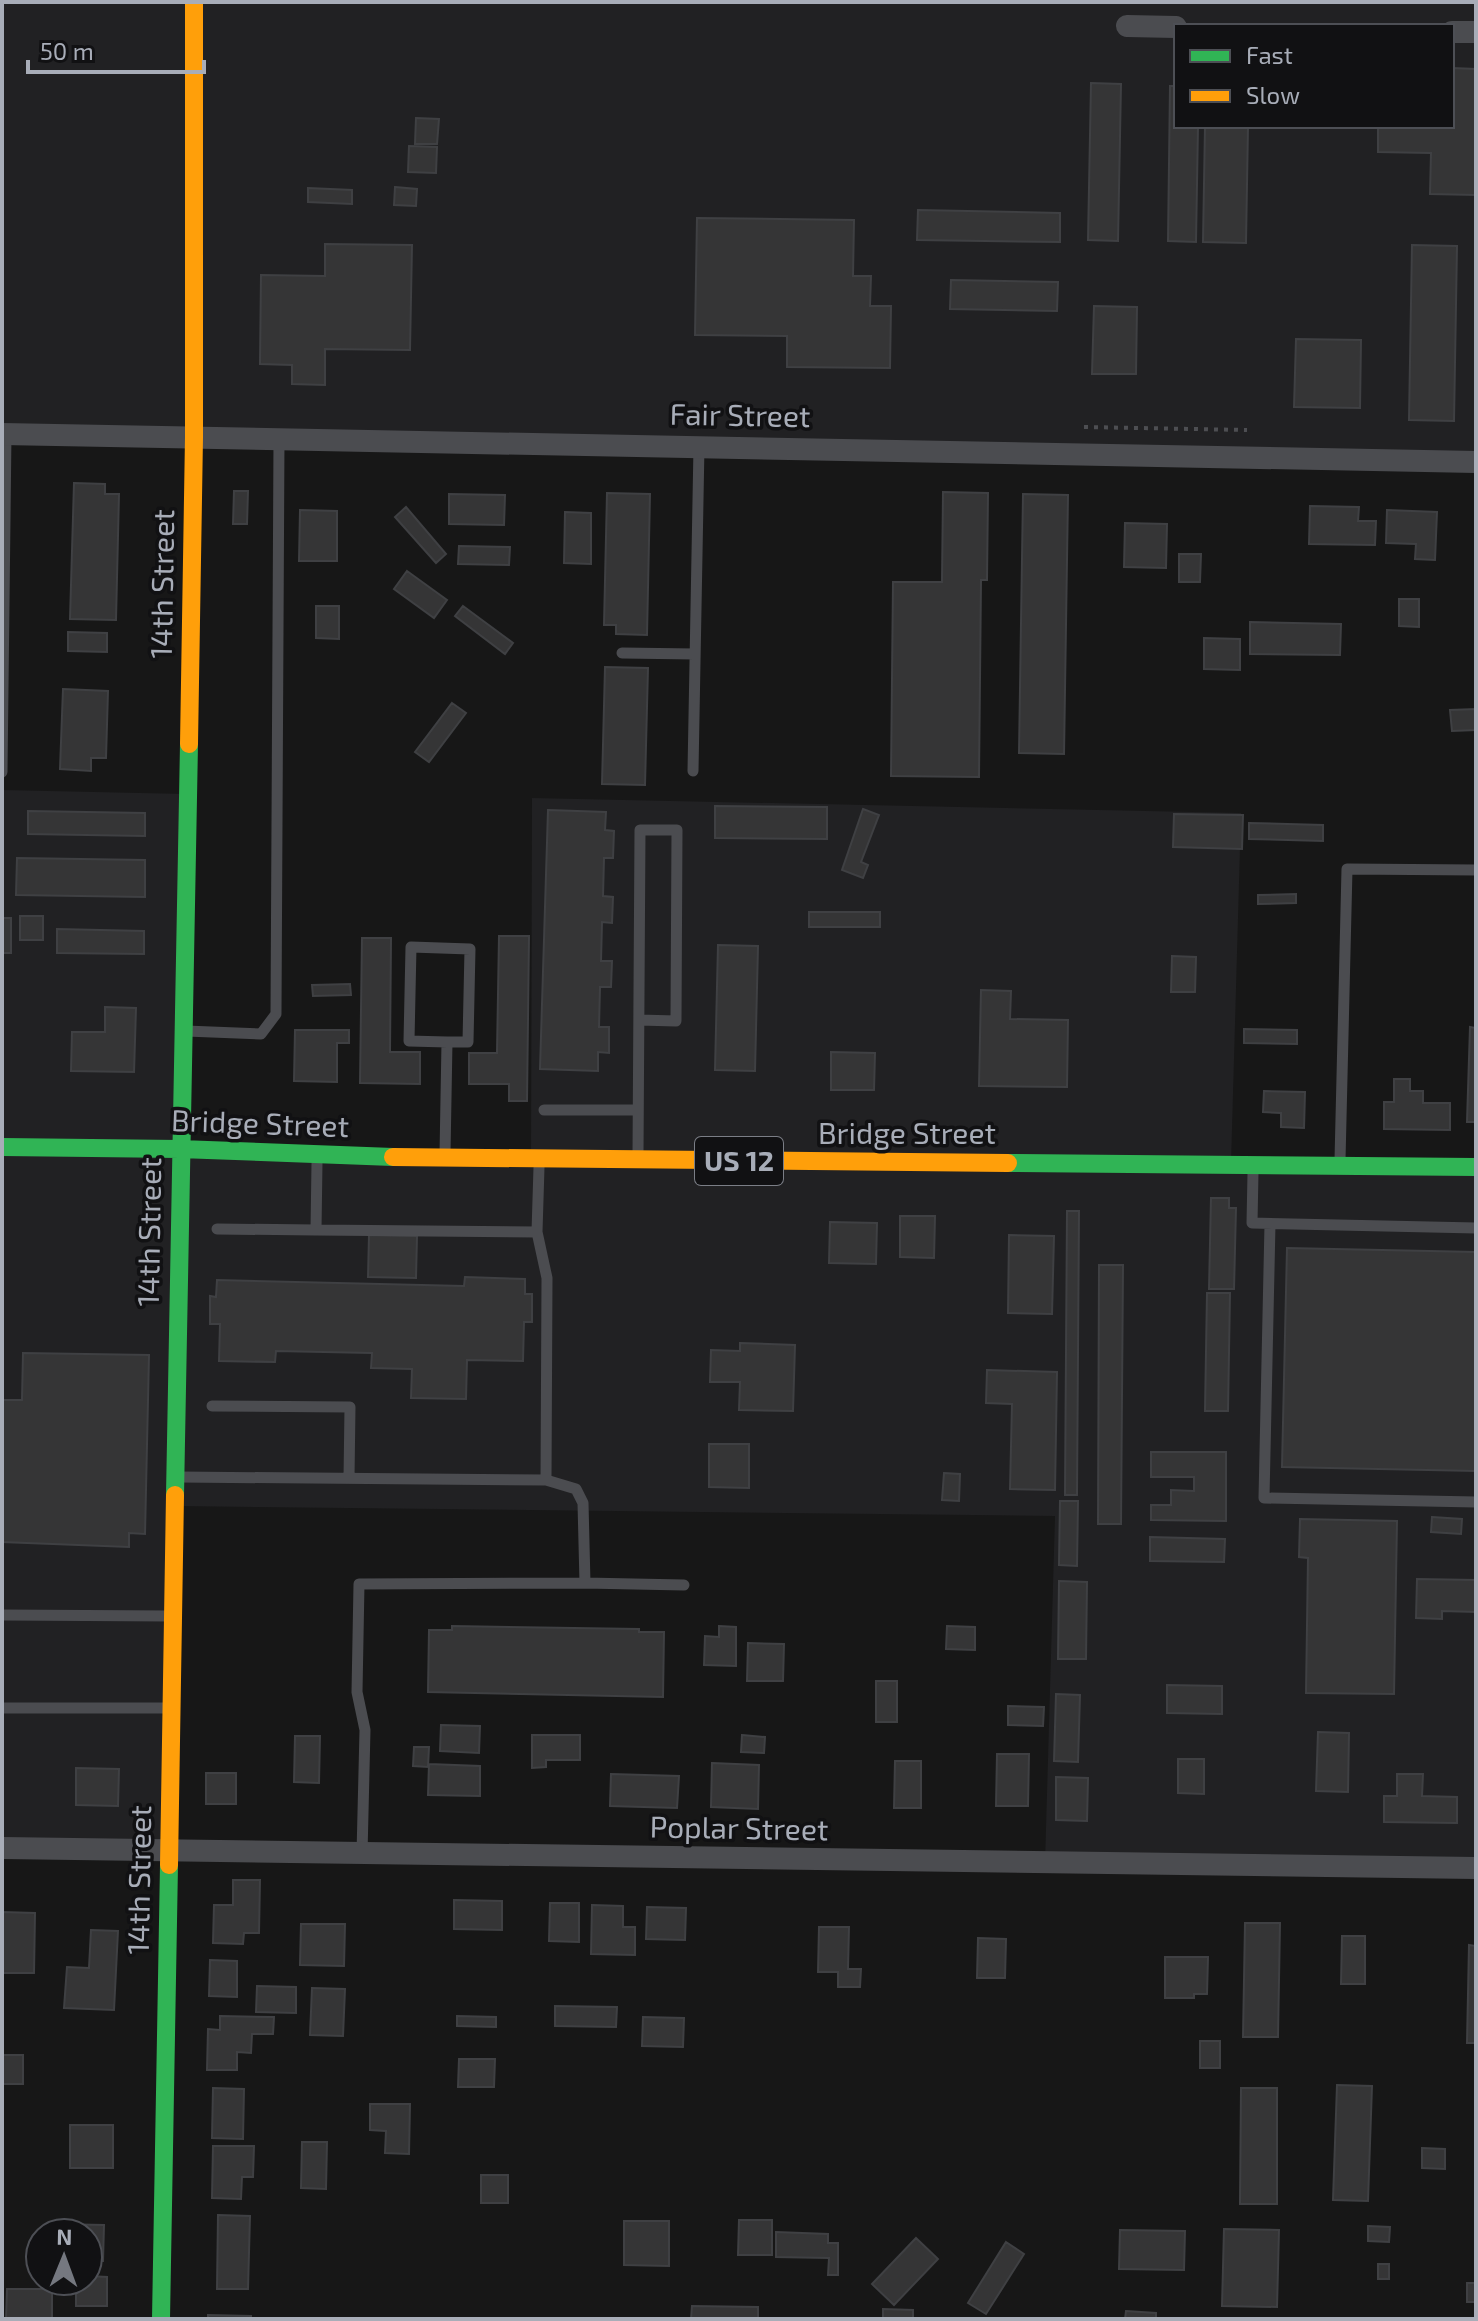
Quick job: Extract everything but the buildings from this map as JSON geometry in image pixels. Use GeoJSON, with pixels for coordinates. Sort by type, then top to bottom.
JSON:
{"type":"FeatureCollection","features":[{"type":"Feature","properties":{"kind":"main road","name":"14th Street"},"geometry":{"type":"LineString","coordinates":[[161,2319],[194,437],[194,2]]}},
{"type":"Feature","properties":{"kind":"main road","name":"Bridge Street"},"geometry":{"type":"LineString","coordinates":[[2,1147],[180,1149],[445,1159],[1476,1167]]}},
{"type":"Feature","properties":{"kind":"street"},"geometry":{"type":"LineString","coordinates":[[1127,26],[1174,27]]}},
{"type":"Feature","properties":{"kind":"street"},"geometry":{"type":"LineString","coordinates":[[1454,32],[1476,32]]}},
{"type":"Feature","properties":{"kind":"street","name":"Fair Street"},"geometry":{"type":"LineString","coordinates":[[4,434],[1476,462]]}},
{"type":"Feature","properties":{"kind":"street","name":"Poplar Street"},"geometry":{"type":"LineString","coordinates":[[2,1848],[1476,1868]]}},
{"type":"Feature","properties":{"kind":"lane"},"geometry":{"type":"LineString","coordinates":[[2,772],[4,434]]}},
{"type":"Feature","properties":{"kind":"lane"},"geometry":{"type":"LineString","coordinates":[[182,1031],[261,1034],[276,1014],[279,439]]}},
{"type":"Feature","properties":{"kind":"lane"},"geometry":{"type":"LineString","coordinates":[[693,771],[699,445]]}},
{"type":"Feature","properties":{"kind":"lane"},"geometry":{"type":"LineString","coordinates":[[622,653],[695,654]]}},
{"type":"Feature","properties":{"kind":"lane"},"geometry":{"type":"LineString","coordinates":[[638,1160],[640,830],[677,830],[676,1021],[639,1020]]}},
{"type":"Feature","properties":{"kind":"lane"},"geometry":{"type":"LineString","coordinates":[[1340,1165],[1347,869],[1476,870]]}},
{"type":"Feature","properties":{"kind":"lane"},"geometry":{"type":"LineString","coordinates":[[411,947],[470,949],[468,1042],[447,1042],[409,1041],[411,947]]}},
{"type":"Feature","properties":{"kind":"lane"},"geometry":{"type":"LineString","coordinates":[[445,1159],[447,1042]]}},
{"type":"Feature","properties":{"kind":"lane"},"geometry":{"type":"LineString","coordinates":[[544,1110],[638,1110]]}},
{"type":"Feature","properties":{"kind":"lane"},"geometry":{"type":"LineString","coordinates":[[316,1230],[317,1154]]}},
{"type":"Feature","properties":{"kind":"lane"},"geometry":{"type":"LineString","coordinates":[[539,1159],[537,1232],[547,1278],[546,1480]]}},
{"type":"Feature","properties":{"kind":"lane"},"geometry":{"type":"LineString","coordinates":[[1253,1164],[1252,1223],[1476,1228]]}},
{"type":"Feature","properties":{"kind":"lane"},"geometry":{"type":"LineString","coordinates":[[1270,1224],[1264,1498],[1476,1502]]}},
{"type":"Feature","properties":{"kind":"lane"},"geometry":{"type":"LineString","coordinates":[[217,1229],[537,1232]]}},
{"type":"Feature","properties":{"kind":"lane"},"geometry":{"type":"LineString","coordinates":[[212,1406],[350,1407],[349,1478]]}},
{"type":"Feature","properties":{"kind":"lane"},"geometry":{"type":"LineString","coordinates":[[175,1477],[546,1480],[576,1489],[583,1503],[585,1583]]}},
{"type":"Feature","properties":{"kind":"lane"},"geometry":{"type":"LineString","coordinates":[[362,1854],[365,1730],[357,1692],[359,1584],[684,1585]]}},
{"type":"Feature","properties":{"kind":"lane"},"geometry":{"type":"LineString","coordinates":[[2,1615],[174,1616]]}},
{"type":"Feature","properties":{"kind":"lane"},"geometry":{"type":"LineString","coordinates":[[2,1708],[173,1708]]}},
{"type":"Feature","properties":{"kind":"path"},"geometry":{"type":"LineString","coordinates":[[1084,427],[1247,430]]}},
{"type":"Feature","properties":{"kind":"shaded area"},"geometry":{"type":"Polygon","coordinates":[[[2,2],[1476,2],[1476,462],[2,432],[2,2]]]}},
{"type":"Feature","properties":{"kind":"shaded area"},"geometry":{"type":"Polygon","coordinates":[[[2,790],[187,794],[180,1148],[531,1159],[532,798],[1241,813],[1231,1164],[1476,1167],[1476,1868],[1045,1863],[1055,1516],[176,1506],[169,1851],[2,1848],[2,790]]]}},
{"type":"Feature","properties":{"kind":"traffic: fast"},"geometry":{"type":"LineString","coordinates":[[175,1495],[189,744]]}},
{"type":"Feature","properties":{"kind":"traffic: fast"},"geometry":{"type":"LineString","coordinates":[[2,1147],[180,1149],[393,1157]]}},
{"type":"Feature","properties":{"kind":"traffic: fast"},"geometry":{"type":"LineString","coordinates":[[1008,1163],[1476,1167]]}},
{"type":"Feature","properties":{"kind":"traffic: fast"},"geometry":{"type":"LineString","coordinates":[[161,2319],[169,1865]]}},
{"type":"Feature","properties":{"kind":"traffic: slow"},"geometry":{"type":"LineString","coordinates":[[189,744],[194,437],[194,2]]}},
{"type":"Feature","properties":{"kind":"traffic: slow"},"geometry":{"type":"LineString","coordinates":[[393,1157],[1008,1163]]}},
{"type":"Feature","properties":{"kind":"traffic: slow"},"geometry":{"type":"LineString","coordinates":[[169,1865],[175,1495]]}}]}
